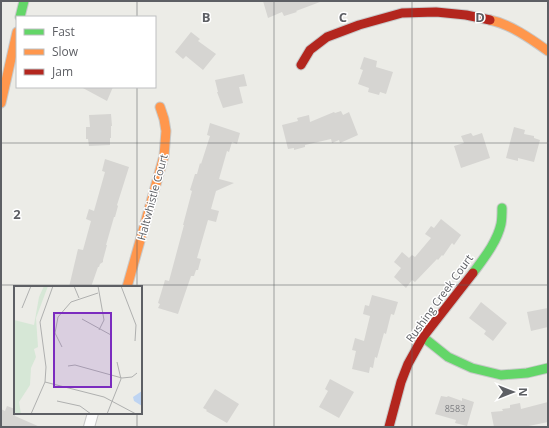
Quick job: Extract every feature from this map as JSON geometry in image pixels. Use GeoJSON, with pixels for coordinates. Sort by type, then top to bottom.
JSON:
{"type":"FeatureCollection","features":[{"type":"Feature","properties":{"kind":"street"},"geometry":{"type":"LineString","coordinates":[[20,16],[24,1]]}},
{"type":"Feature","properties":{"kind":"street"},"geometry":{"type":"LineString","coordinates":[[300,65],[310,50],[327,37],[358,25],[402,13],[436,12],[466,15],[495,22],[523,34],[548,51]]}},
{"type":"Feature","properties":{"kind":"street"},"geometry":{"type":"LineString","coordinates":[[1,103],[16,36]]}},
{"type":"Feature","properties":{"kind":"street","name":"Haltwhistle Court"},"geometry":{"type":"LineString","coordinates":[[127,286],[167,142],[166,127],[160,107]]}},
{"type":"Feature","properties":{"kind":"street","name":"Rushing Creek Court"},"geometry":{"type":"LineString","coordinates":[[389,427],[401,382],[408,364],[423,337],[480,264],[496,239],[501,223],[502,208]]}},
{"type":"Feature","properties":{"kind":"street"},"geometry":{"type":"LineString","coordinates":[[423,337],[448,357],[472,368],[500,375],[527,373],[548,368]]}},
{"type":"Feature","properties":{"kind":"street"},"geometry":{"type":"LineString","coordinates":[[90,427],[94,414]]}},
{"type":"Feature","properties":{"kind":"building"},"geometry":{"type":"Polygon","coordinates":[[[263,1],[320,2],[284,16],[282,12],[268,18],[263,1]]]}},
{"type":"Feature","properties":{"kind":"building"},"geometry":{"type":"Polygon","coordinates":[[[191,32],[200,39],[198,41],[216,54],[203,70],[186,56],[183,59],[175,52],[191,32]]]}},
{"type":"Feature","properties":{"kind":"building"},"geometry":{"type":"Polygon","coordinates":[[[364,57],[377,61],[376,67],[393,72],[386,94],[380,92],[379,95],[368,92],[369,88],[358,84],[363,70],[360,69],[364,57]]]}},
{"type":"Feature","properties":{"kind":"building"},"geometry":{"type":"Polygon","coordinates":[[[244,74],[247,86],[239,87],[243,103],[223,108],[217,92],[215,80],[244,74]]]}},
{"type":"Feature","properties":{"kind":"building"},"geometry":{"type":"Polygon","coordinates":[[[83,88],[113,88],[107,101],[83,88]]]}},
{"type":"Feature","properties":{"kind":"building"},"geometry":{"type":"Polygon","coordinates":[[[341,111],[343,115],[349,112],[358,135],[340,143],[339,140],[332,143],[331,139],[305,145],[305,147],[294,150],[294,148],[288,149],[282,125],[298,121],[297,118],[309,115],[310,122],[334,112],[341,111]]]}},
{"type":"Feature","properties":{"kind":"building"},"geometry":{"type":"Polygon","coordinates":[[[111,114],[112,126],[110,145],[89,146],[88,139],[86,139],[86,127],[90,127],[89,115],[111,114]]]}},
{"type":"Feature","properties":{"kind":"building"},"geometry":{"type":"Polygon","coordinates":[[[210,123],[240,133],[237,144],[232,142],[229,152],[227,151],[219,179],[234,183],[216,191],[211,209],[219,211],[216,222],[208,220],[197,258],[201,259],[198,270],[196,270],[194,276],[191,276],[178,314],[158,308],[160,304],[158,303],[165,280],[169,281],[192,191],[190,190],[195,174],[197,174],[200,163],[201,164],[210,136],[207,135],[210,123]]]}},
{"type":"Feature","properties":{"kind":"building"},"geometry":{"type":"Polygon","coordinates":[[[514,127],[525,130],[524,134],[534,136],[534,138],[540,140],[534,162],[518,158],[518,161],[506,158],[514,127]]]}},
{"type":"Feature","properties":{"kind":"building"},"geometry":{"type":"Polygon","coordinates":[[[471,133],[473,136],[482,133],[490,158],[461,168],[454,146],[464,143],[461,136],[471,133]]]}},
{"type":"Feature","properties":{"kind":"building"},"geometry":{"type":"Polygon","coordinates":[[[105,159],[129,167],[106,245],[103,262],[98,267],[91,286],[69,286],[78,249],[83,250],[91,221],[86,219],[89,209],[94,211],[105,172],[102,171],[105,159]]]}},
{"type":"Feature","properties":{"kind":"building"},"geometry":{"type":"Polygon","coordinates":[[[441,219],[461,235],[454,245],[452,243],[443,256],[442,255],[438,260],[437,259],[415,282],[412,280],[406,288],[394,277],[401,268],[394,262],[402,252],[409,258],[412,255],[415,257],[431,238],[425,234],[431,226],[434,228],[441,219]]]}},
{"type":"Feature","properties":{"kind":"building"},"geometry":{"type":"Polygon","coordinates":[[[372,295],[398,302],[394,315],[391,314],[386,334],[384,333],[377,358],[375,357],[373,368],[370,367],[369,373],[352,369],[356,351],[352,350],[355,338],[364,341],[370,316],[363,314],[365,305],[369,306],[372,295]]]}},
{"type":"Feature","properties":{"kind":"building"},"geometry":{"type":"Polygon","coordinates":[[[481,302],[507,323],[493,341],[484,334],[486,331],[469,318],[481,302]]]}},
{"type":"Feature","properties":{"kind":"building"},"geometry":{"type":"Polygon","coordinates":[[[548,308],[548,327],[531,331],[527,312],[548,308]]]}},
{"type":"Feature","properties":{"kind":"building"},"geometry":{"type":"Polygon","coordinates":[[[330,379],[354,392],[339,418],[319,407],[328,391],[325,389],[330,379]]]}},
{"type":"Feature","properties":{"kind":"building"},"geometry":{"type":"Polygon","coordinates":[[[215,389],[239,404],[227,423],[203,408],[215,389]]]}},
{"type":"Feature","properties":{"kind":"building"},"geometry":{"type":"Polygon","coordinates":[[[441,396],[448,396],[462,401],[462,398],[474,402],[467,426],[455,423],[456,420],[435,414],[441,396]]]}},
{"type":"Feature","properties":{"kind":"building"},"geometry":{"type":"Polygon","coordinates":[[[548,402],[548,422],[524,427],[494,427],[491,412],[503,411],[502,409],[510,408],[510,405],[520,403],[521,409],[548,402]]]}},
{"type":"Feature","properties":{"kind":"building"},"geometry":{"type":"Polygon","coordinates":[[[7,406],[14,409],[15,416],[40,427],[1,427],[1,409],[5,411],[7,406]]]}},
{"type":"Feature","properties":{"kind":"traffic: fast"},"geometry":{"type":"LineString","coordinates":[[20,16],[24,1]]}},
{"type":"Feature","properties":{"kind":"traffic: fast"},"geometry":{"type":"LineString","coordinates":[[473,273],[490,250],[499,231],[502,218],[502,208]]}},
{"type":"Feature","properties":{"kind":"traffic: fast"},"geometry":{"type":"LineString","coordinates":[[423,337],[448,357],[472,368],[501,375],[527,373],[548,368]]}},
{"type":"Feature","properties":{"kind":"traffic: slow"},"geometry":{"type":"LineString","coordinates":[[490,20],[513,28],[548,51]]}},
{"type":"Feature","properties":{"kind":"traffic: slow"},"geometry":{"type":"LineString","coordinates":[[1,103],[16,36]]}},
{"type":"Feature","properties":{"kind":"traffic: slow"},"geometry":{"type":"LineString","coordinates":[[127,286],[164,156],[166,131],[160,107]]}},
{"type":"Feature","properties":{"kind":"traffic: jam"},"geometry":{"type":"LineString","coordinates":[[301,65],[310,50],[327,37],[359,25],[402,13],[436,12],[466,15],[490,20]]}},
{"type":"Feature","properties":{"kind":"traffic: jam"},"geometry":{"type":"LineString","coordinates":[[389,427],[401,382],[408,364],[423,337],[473,273]]}}]}
